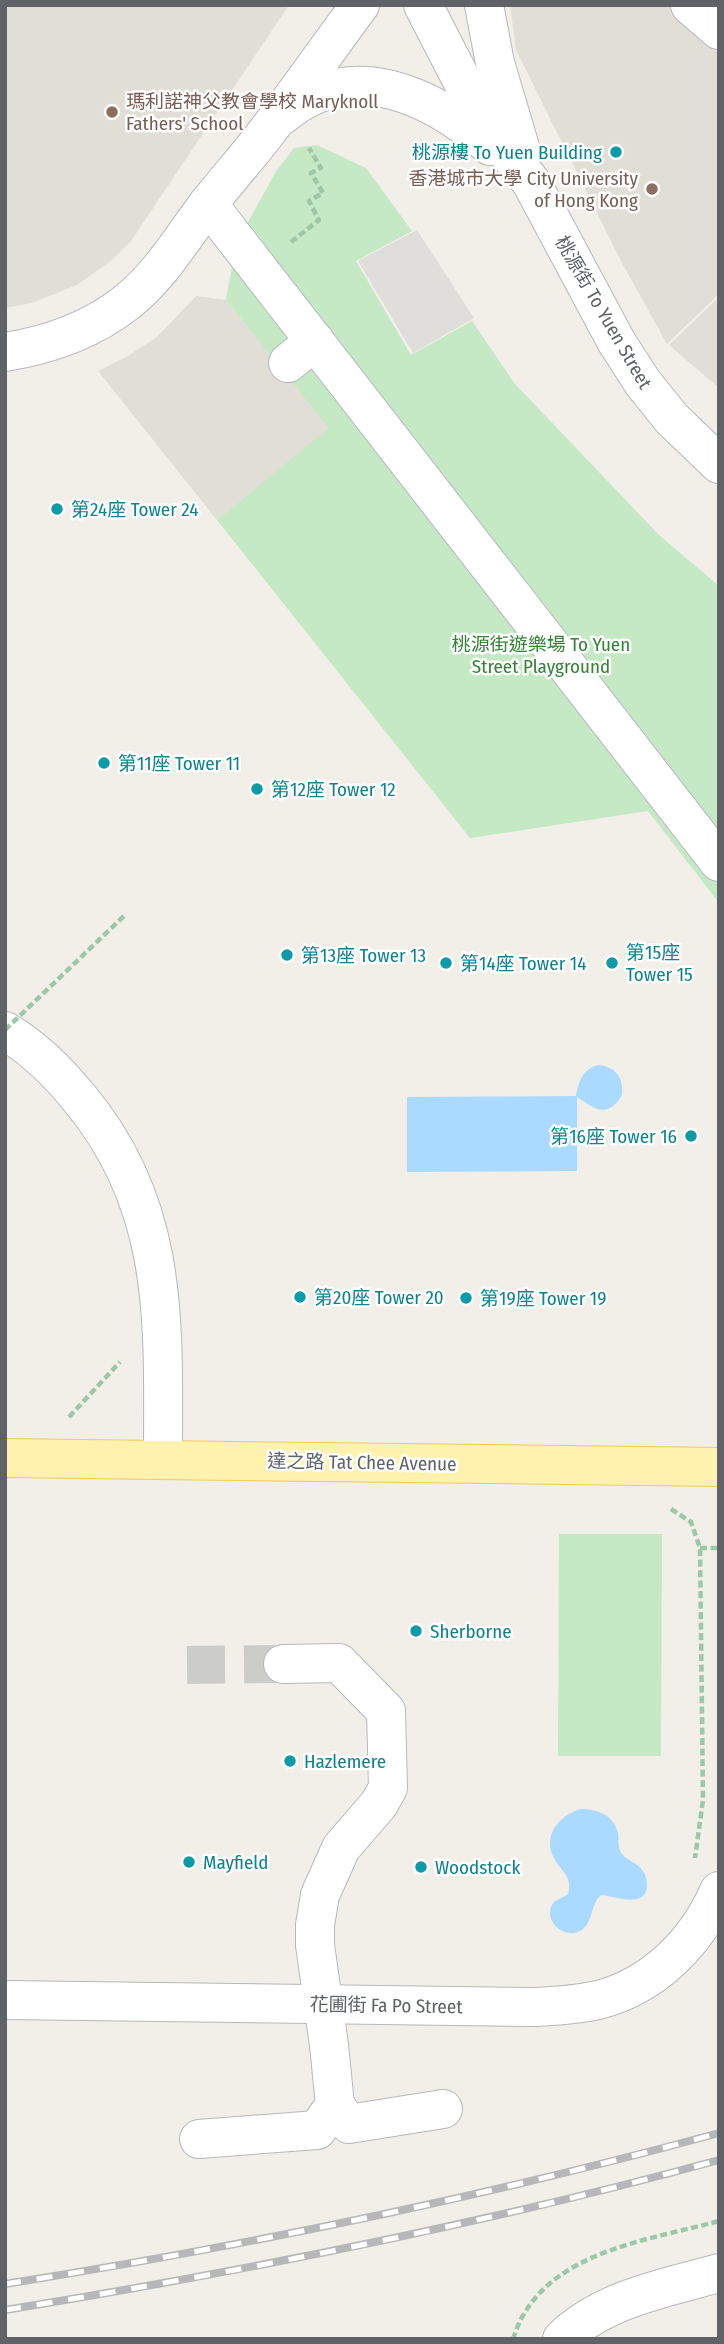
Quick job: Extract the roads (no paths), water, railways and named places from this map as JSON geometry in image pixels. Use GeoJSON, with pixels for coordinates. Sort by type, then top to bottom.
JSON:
{"type":"FeatureCollection","features":[{"type":"Feature","properties":{"kind":"main road","name":"達之路 Tat Chee Avenue"},"geometry":{"type":"LineString","coordinates":[[5,1458],[719,1467]]}},
{"type":"Feature","properties":{"kind":"street"},"geometry":{"type":"LineString","coordinates":[[5,352],[36,347],[70,335],[101,320],[149,283],[169,260],[208,204],[289,130],[338,23],[360,5]]}},
{"type":"Feature","properties":{"kind":"street","name":"桃源街 To Yuen Street"},"geometry":{"type":"LineString","coordinates":[[423,5],[473,102],[530,182],[610,329],[643,383],[672,419],[719,464]]}},
{"type":"Feature","properties":{"kind":"street","name":"桃源街 To Yuen Street"},"geometry":{"type":"LineString","coordinates":[[484,5],[495,63],[530,182]]}},
{"type":"Feature","properties":{"kind":"street"},"geometry":{"type":"LineString","coordinates":[[690,5],[719,30]]}},
{"type":"Feature","properties":{"kind":"street"},"geometry":{"type":"LineString","coordinates":[[289,130],[293,106],[309,97],[342,86],[367,85],[386,88],[417,98],[449,114],[530,182]]}},
{"type":"Feature","properties":{"kind":"street"},"geometry":{"type":"LineString","coordinates":[[208,204],[302,352],[344,377],[719,862]]}},
{"type":"Feature","properties":{"kind":"street"},"geometry":{"type":"LineString","coordinates":[[5,1030],[62,1077],[99,1122],[128,1172],[148,1228],[159,1285],[163,1348],[163,1459]]}},
{"type":"Feature","properties":{"kind":"street"},"geometry":{"type":"LineString","coordinates":[[283,1664],[339,1663],[386,1711],[388,1788],[379,1804],[341,1848],[320,1895],[315,1925],[315,1945],[335,2105],[349,2124],[443,2109]]}},
{"type":"Feature","properties":{"kind":"street","name":"花圃街 Fa Po Street"},"geometry":{"type":"LineString","coordinates":[[5,2000],[534,2007],[569,2005],[599,2000],[624,1991],[672,1959],[708,1915],[719,1891]]}},
{"type":"Feature","properties":{"kind":"street"},"geometry":{"type":"LineString","coordinates":[[199,2139],[317,2130],[335,2105]]}},
{"type":"Feature","properties":{"kind":"street"},"geometry":{"type":"LineString","coordinates":[[562,2339],[585,2319],[613,2306],[719,2273]]}},
{"type":"Feature","properties":{"kind":"water"},"geometry":{"type":"Polygon","coordinates":[[[599,1065],[618,1074],[622,1083],[622,1095],[606,1110],[595,1108],[577,1097],[577,1171],[407,1172],[407,1097],[576,1096],[582,1076],[599,1065]]]}},
{"type":"Feature","properties":{"kind":"water"},"geometry":{"type":"Polygon","coordinates":[[[581,1809],[593,1810],[609,1817],[618,1833],[620,1851],[641,1868],[646,1876],[647,1886],[645,1893],[636,1899],[601,1895],[583,1929],[571,1933],[555,1925],[550,1914],[552,1904],[568,1894],[569,1883],[555,1860],[550,1843],[551,1835],[559,1821],[581,1809]]]}},
{"type":"Feature","properties":{"kind":"tunnel"},"geometry":{"type":"LineString","coordinates":[[187,1665],[283,1664]]}},
{"type":"Feature","properties":{"kind":"railway"},"geometry":{"type":"LineString","coordinates":[[5,2284],[364,2218],[542,2178],[719,2133]]}},
{"type":"Feature","properties":{"kind":"railway"},"geometry":{"type":"LineString","coordinates":[[5,2310],[364,2244],[542,2205],[719,2160]]}},
{"type":"Feature","properties":{"kind":"place","name":"瑪利諾神父教會學校 Maryknoll Fathers' School"},"geometry":{"type":"Point","coordinates":[112,112]}},
{"type":"Feature","properties":{"kind":"place","name":"桃源樓 To Yuen Building"},"geometry":{"type":"Point","coordinates":[616,152]}},
{"type":"Feature","properties":{"kind":"place","name":"香港城市大學 City University of Hong Kong"},"geometry":{"type":"Point","coordinates":[652,189]}},
{"type":"Feature","properties":{"kind":"place","name":"第24座 Tower 24"},"geometry":{"type":"Point","coordinates":[57,509]}},
{"type":"Feature","properties":{"kind":"place","name":"第11座 Tower 11"},"geometry":{"type":"Point","coordinates":[104,763]}},
{"type":"Feature","properties":{"kind":"place","name":"第12座 Tower 12"},"geometry":{"type":"Point","coordinates":[257,789]}},
{"type":"Feature","properties":{"kind":"place","name":"第13座 Tower 13"},"geometry":{"type":"Point","coordinates":[287,955]}},
{"type":"Feature","properties":{"kind":"place","name":"第14座 Tower 14"},"geometry":{"type":"Point","coordinates":[446,963]}},
{"type":"Feature","properties":{"kind":"place","name":"第15座 Tower 15"},"geometry":{"type":"Point","coordinates":[612,963]}},
{"type":"Feature","properties":{"kind":"place","name":"第16座 Tower 16"},"geometry":{"type":"Point","coordinates":[691,1136]}},
{"type":"Feature","properties":{"kind":"place","name":"第20座 Tower 20"},"geometry":{"type":"Point","coordinates":[300,1297]}},
{"type":"Feature","properties":{"kind":"place","name":"第19座 Tower 19"},"geometry":{"type":"Point","coordinates":[466,1298]}},
{"type":"Feature","properties":{"kind":"place","name":"Sherborne"},"geometry":{"type":"Point","coordinates":[416,1631]}},
{"type":"Feature","properties":{"kind":"place","name":"Hazlemere"},"geometry":{"type":"Point","coordinates":[290,1761]}},
{"type":"Feature","properties":{"kind":"place","name":"Mayfield"},"geometry":{"type":"Point","coordinates":[189,1862]}},
{"type":"Feature","properties":{"kind":"place","name":"Woodstock"},"geometry":{"type":"Point","coordinates":[421,1867]}},
{"type":"Feature","properties":{"kind":"park label","name":"桃源街遊樂場 To Yuen Street Playground"},"geometry":{"type":"Point","coordinates":[541,655]}}]}
